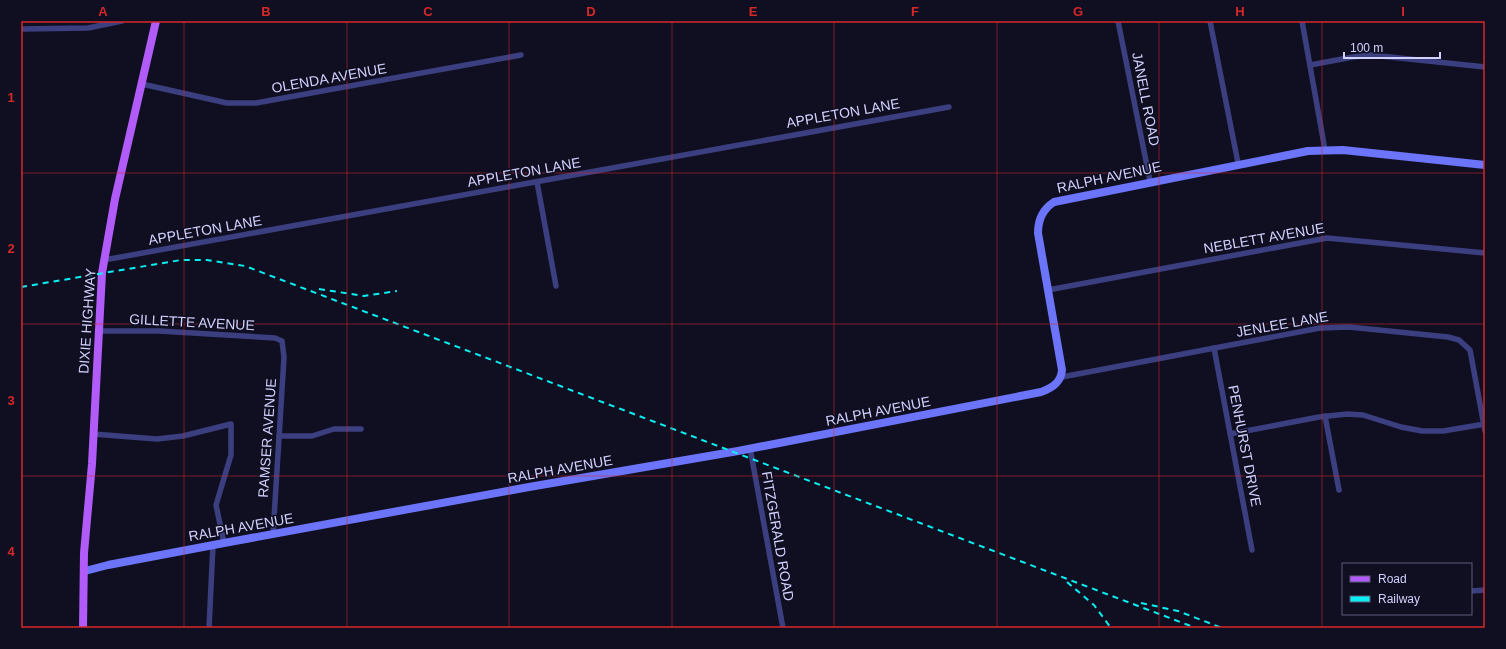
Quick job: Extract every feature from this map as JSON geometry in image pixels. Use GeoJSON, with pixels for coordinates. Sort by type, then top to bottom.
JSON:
{"type":"FeatureCollection","features":[{"type":"Feature","properties":{"kind":"main road","name":"DIXIE HIGHWAY"},"geometry":{"type":"LineString","coordinates":[[83,628],[85,571],[84,553],[104,260],[115,199],[156,21]]}},
{"type":"Feature","properties":{"kind":"street"},"geometry":{"type":"LineString","coordinates":[[21,29],[88,28],[122,21]]}},
{"type":"Feature","properties":{"kind":"street","name":"JANELL ROAD"},"geometry":{"type":"LineString","coordinates":[[1118,21],[1150,181]]}},
{"type":"Feature","properties":{"kind":"street"},"geometry":{"type":"LineString","coordinates":[[1210,21],[1238,163]]}},
{"type":"Feature","properties":{"kind":"street"},"geometry":{"type":"LineString","coordinates":[[1302,21],[1325,150]]}},
{"type":"Feature","properties":{"kind":"street","name":"OLENDA AVENUE"},"geometry":{"type":"LineString","coordinates":[[142,84],[227,103],[256,103],[521,55]]}},
{"type":"Feature","properties":{"kind":"street"},"geometry":{"type":"LineString","coordinates":[[1310,65],[1353,57],[1371,56],[1485,67]]}},
{"type":"Feature","properties":{"kind":"street","name":"APPLETON LANE"},"geometry":{"type":"LineString","coordinates":[[104,260],[949,107]]}},
{"type":"Feature","properties":{"kind":"street","name":"RALPH AVENUE"},"geometry":{"type":"LineString","coordinates":[[85,571],[108,565],[213,545],[750,448],[1041,392],[1050,389],[1062,377],[1062,364],[1038,233],[1040,217],[1046,209],[1059,200],[1308,150],[1343,150],[1485,164]]}},
{"type":"Feature","properties":{"kind":"street"},"geometry":{"type":"LineString","coordinates":[[537,182],[556,286]]}},
{"type":"Feature","properties":{"kind":"street","name":"NEBLETT AVENUE"},"geometry":{"type":"LineString","coordinates":[[1048,290],[1327,238],[1485,253]]}},
{"type":"Feature","properties":{"kind":"street","name":"JENLEE LANE"},"geometry":{"type":"LineString","coordinates":[[1062,377],[1320,328],[1339,327],[1455,338],[1465,343],[1470,350],[1485,431]]}},
{"type":"Feature","properties":{"kind":"street","name":"GILLETTE AVENUE"},"geometry":{"type":"LineString","coordinates":[[98,331],[160,331],[275,338],[283,343]]}},
{"type":"Feature","properties":{"kind":"street","name":"RAMSER AVENUE"},"geometry":{"type":"LineString","coordinates":[[273,535],[284,357],[283,343]]}},
{"type":"Feature","properties":{"kind":"street","name":"PENHURST DRIVE"},"geometry":{"type":"LineString","coordinates":[[1214,348],[1252,550]]}},
{"type":"Feature","properties":{"kind":"street"},"geometry":{"type":"LineString","coordinates":[[1230,434],[1325,416],[1347,414],[1363,415],[1401,427],[1422,431],[1443,431],[1484,424]]}},
{"type":"Feature","properties":{"kind":"street"},"geometry":{"type":"LineString","coordinates":[[1325,416],[1339,490]]}},
{"type":"Feature","properties":{"kind":"street"},"geometry":{"type":"LineString","coordinates":[[93,434],[158,439],[183,436],[231,424],[231,455],[216,505],[224,543]]}},
{"type":"Feature","properties":{"kind":"street"},"geometry":{"type":"LineString","coordinates":[[279,436],[312,436],[334,429],[361,429]]}},
{"type":"Feature","properties":{"kind":"street","name":"FITZGERALD ROAD"},"geometry":{"type":"LineString","coordinates":[[750,448],[782,628]]}},
{"type":"Feature","properties":{"kind":"street"},"geometry":{"type":"LineString","coordinates":[[209,628],[213,545]]}},
{"type":"Feature","properties":{"kind":"street"},"geometry":{"type":"LineString","coordinates":[[1472,591],[1485,590]]}},
{"type":"Feature","properties":{"kind":"railway"},"geometry":{"type":"LineString","coordinates":[[21,287],[181,260],[207,260],[245,266],[1196,628]]}},
{"type":"Feature","properties":{"kind":"railway"},"geometry":{"type":"LineString","coordinates":[[319,289],[364,296],[397,291]]}},
{"type":"Feature","properties":{"kind":"railway"},"geometry":{"type":"LineString","coordinates":[[1067,582],[1094,605],[1111,628]]}},
{"type":"Feature","properties":{"kind":"railway"},"geometry":{"type":"LineString","coordinates":[[1141,603],[1178,611],[1222,628]]}}]}
